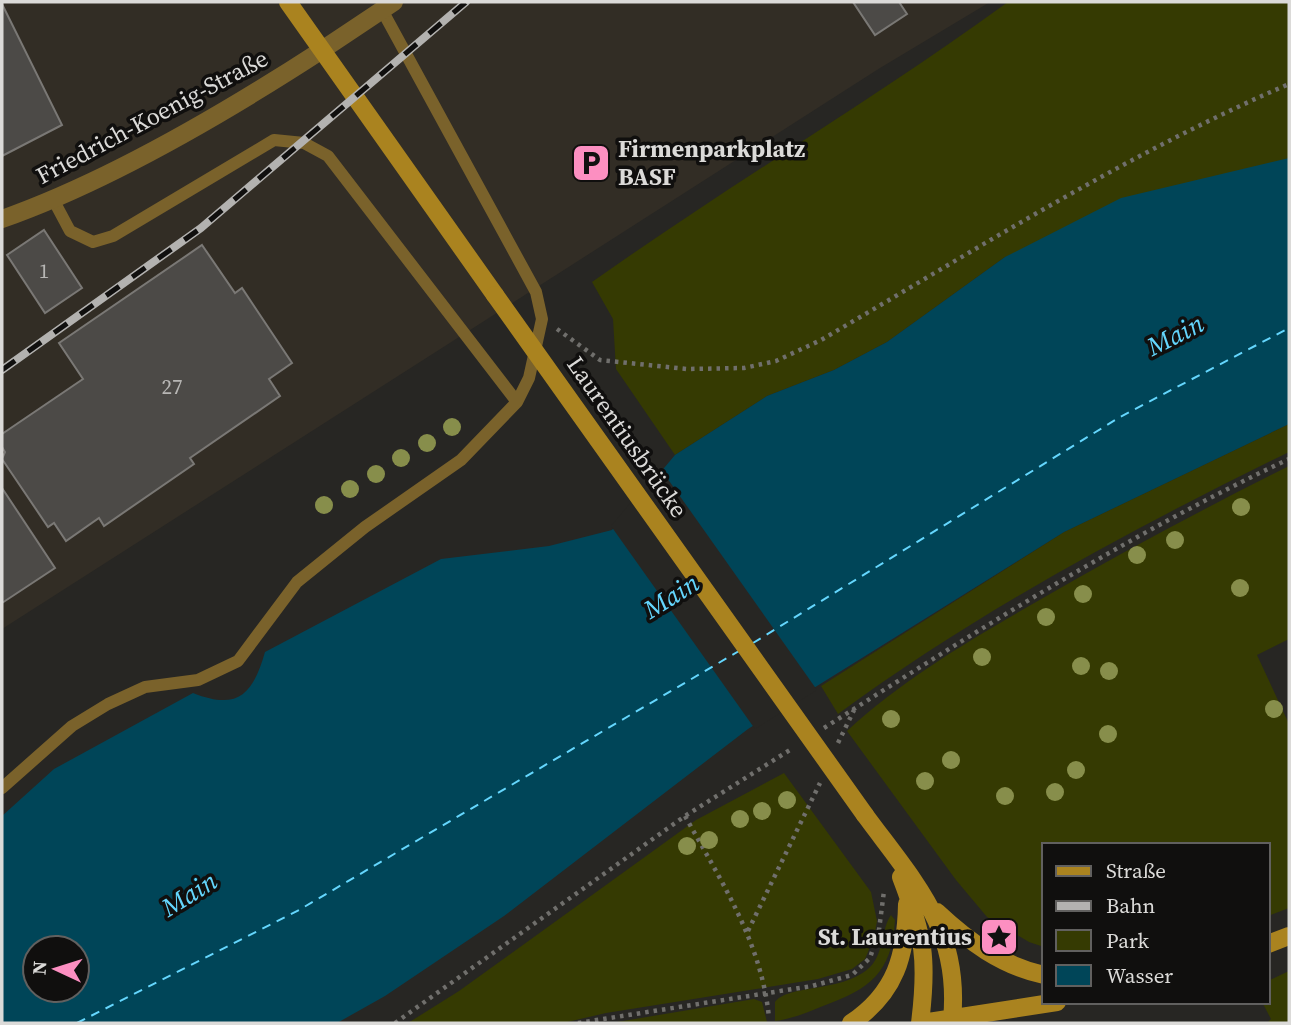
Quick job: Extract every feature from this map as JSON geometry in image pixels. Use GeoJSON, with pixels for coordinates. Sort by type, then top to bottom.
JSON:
{"type":"FeatureCollection","features":[{"type":"Feature","properties":{"kind":"main road","name":"Laurentiusbrücke"},"geometry":{"type":"LineString","coordinates":[[288,2],[927,901],[946,939],[953,967],[952,1022]]}},
{"type":"Feature","properties":{"kind":"main road","name":"Laurentiusbrücke"},"geometry":{"type":"LineString","coordinates":[[893,853],[924,945],[921,1023]]}},
{"type":"Feature","properties":{"kind":"main road"},"geometry":{"type":"LineString","coordinates":[[851,1023],[872,1006],[896,974],[904,954],[908,894]]}},
{"type":"Feature","properties":{"kind":"main road"},"geometry":{"type":"LineString","coordinates":[[927,901],[980,948],[1016,967],[1042,974]]}},
{"type":"Feature","properties":{"kind":"main road"},"geometry":{"type":"LineString","coordinates":[[1270,943],[1289,936]]}},
{"type":"Feature","properties":{"kind":"main road"},"geometry":{"type":"LineString","coordinates":[[921,1023],[952,1022],[1046,1004]]}},
{"type":"Feature","properties":{"kind":"street","name":"Friedrich-Koenig-Straße"},"geometry":{"type":"LineString","coordinates":[[2,219],[54,201],[272,82],[388,6]]}},
{"type":"Feature","properties":{"kind":"lane"},"geometry":{"type":"LineString","coordinates":[[2,789],[72,726],[108,704],[145,687],[198,680],[238,661],[297,582],[365,527],[461,460],[517,402],[529,378],[542,319],[536,292],[388,6]]}},
{"type":"Feature","properties":{"kind":"lane"},"geometry":{"type":"LineString","coordinates":[[54,201],[70,231],[93,242],[113,236],[274,141],[304,143],[328,156],[517,402]]}},
{"type":"Feature","properties":{"kind":"path"},"geometry":{"type":"LineString","coordinates":[[542,319],[600,360],[687,369],[744,368],[776,361],[821,340],[1110,173],[1246,103],[1289,84]]}},
{"type":"Feature","properties":{"kind":"path"},"geometry":{"type":"LineString","coordinates":[[854,709],[1057,583],[1222,491],[1289,459]]}},
{"type":"Feature","properties":{"kind":"path"},"geometry":{"type":"LineString","coordinates":[[396,1023],[685,816],[775,760]]}},
{"type":"Feature","properties":{"kind":"path"},"geometry":{"type":"LineString","coordinates":[[748,931],[808,807]]}},
{"type":"Feature","properties":{"kind":"path"},"geometry":{"type":"LineString","coordinates":[[685,816],[748,931],[766,991],[769,1018]]}},
{"type":"Feature","properties":{"kind":"path"},"geometry":{"type":"LineString","coordinates":[[578,1023],[766,991],[812,986],[852,975],[870,958],[879,930],[884,889]]}},
{"type":"Feature","properties":{"kind":"shaded area"},"geometry":{"type":"Polygon","coordinates":[[[2,2],[990,2],[880,68],[2,629],[2,2]]]}},
{"type":"Feature","properties":{"kind":"green space"},"geometry":{"type":"Polygon","coordinates":[[[1008,2],[1289,2],[1289,158],[1005,257],[887,342],[834,370],[767,396],[675,455],[616,369],[613,319],[592,282],[1008,2]]]}},
{"type":"Feature","properties":{"kind":"green space"},"geometry":{"type":"Polygon","coordinates":[[[1289,424],[1289,452],[1115,541],[1001,606],[891,676],[838,714],[821,686],[1064,532],[1289,424]]]}},
{"type":"Feature","properties":{"kind":"green space"},"geometry":{"type":"Polygon","coordinates":[[[1289,466],[1289,639],[1257,655],[1289,724],[1289,908],[1270,915],[1270,843],[1042,843],[1042,946],[1029,942],[987,917],[956,880],[847,731],[891,694],[938,661],[1067,584],[1289,466]]]}},
{"type":"Feature","properties":{"kind":"green space"},"geometry":{"type":"Polygon","coordinates":[[[784,773],[871,892],[877,921],[874,938],[865,959],[852,969],[818,979],[606,1013],[563,1023],[408,1023],[459,991],[696,820],[784,773]]]}},
{"type":"Feature","properties":{"kind":"green space"},"geometry":{"type":"Polygon","coordinates":[[[891,915],[895,920],[893,938],[889,953],[876,976],[854,993],[839,1000],[788,1019],[775,1021],[775,1002],[782,996],[833,985],[860,975],[871,966],[878,954],[891,915]]]}},
{"type":"Feature","properties":{"kind":"green space"},"geometry":{"type":"Polygon","coordinates":[[[1289,971],[1289,1023],[1267,1023],[1271,1019],[1263,1004],[1270,1004],[1270,980],[1289,971]]]}},
{"type":"Feature","properties":{"kind":"green space"},"geometry":{"type":"Polygon","coordinates":[[[754,999],[762,1002],[767,1022],[611,1023],[754,999]]]}},
{"type":"Feature","properties":{"kind":"water","name":"Main"},"geometry":{"type":"Polygon","coordinates":[[[1289,158],[1289,424],[1064,532],[748,729],[504,916],[385,996],[337,1023],[2,1023],[2,816],[54,769],[193,693],[222,700],[241,695],[255,679],[265,652],[441,559],[549,546],[612,530],[675,455],[767,396],[834,370],[887,342],[1005,257],[1121,198],[1289,158]]]}},
{"type":"Feature","properties":{"kind":"pier"},"geometry":{"type":"Polygon","coordinates":[[[660,468],[817,690],[755,729],[611,526],[660,468]]]}},
{"type":"Feature","properties":{"kind":"building"},"geometry":{"type":"Polygon","coordinates":[[[853,2],[899,2],[907,14],[875,35],[853,2]]]}},
{"type":"Feature","properties":{"kind":"building"},"geometry":{"type":"Polygon","coordinates":[[[2,4],[62,125],[2,156],[2,4]]]}},
{"type":"Feature","properties":{"kind":"building"},"geometry":{"type":"Polygon","coordinates":[[[44,230],[82,288],[45,313],[7,255],[44,230]]]}},
{"type":"Feature","properties":{"kind":"building"},"geometry":{"type":"Polygon","coordinates":[[[202,245],[235,293],[242,288],[292,363],[269,379],[280,396],[190,458],[194,464],[104,526],[99,518],[66,541],[54,523],[48,527],[2,459],[5,452],[2,447],[2,434],[83,379],[59,343],[202,245]]]}},
{"type":"Feature","properties":{"kind":"building"},"geometry":{"type":"Polygon","coordinates":[[[2,488],[55,568],[2,603],[2,488]]]}},
{"type":"Feature","properties":{"kind":"ferry route"},"geometry":{"type":"LineString","coordinates":[[753,643],[1120,417],[1289,328]]}},
{"type":"Feature","properties":{"kind":"ferry route"},"geometry":{"type":"LineString","coordinates":[[77,1023],[299,910],[739,651]]}},
{"type":"Feature","properties":{"kind":"railway"},"geometry":{"type":"LineString","coordinates":[[2,370],[201,228],[466,2]]}},
{"type":"Feature","properties":{"kind":"place","name":"Firmenparkplatz BASF"},"geometry":{"type":"Point","coordinates":[591,163]}},
{"type":"Feature","properties":{"kind":"place","name":"St. Laurentius"},"geometry":{"type":"Point","coordinates":[999,937]}}]}
